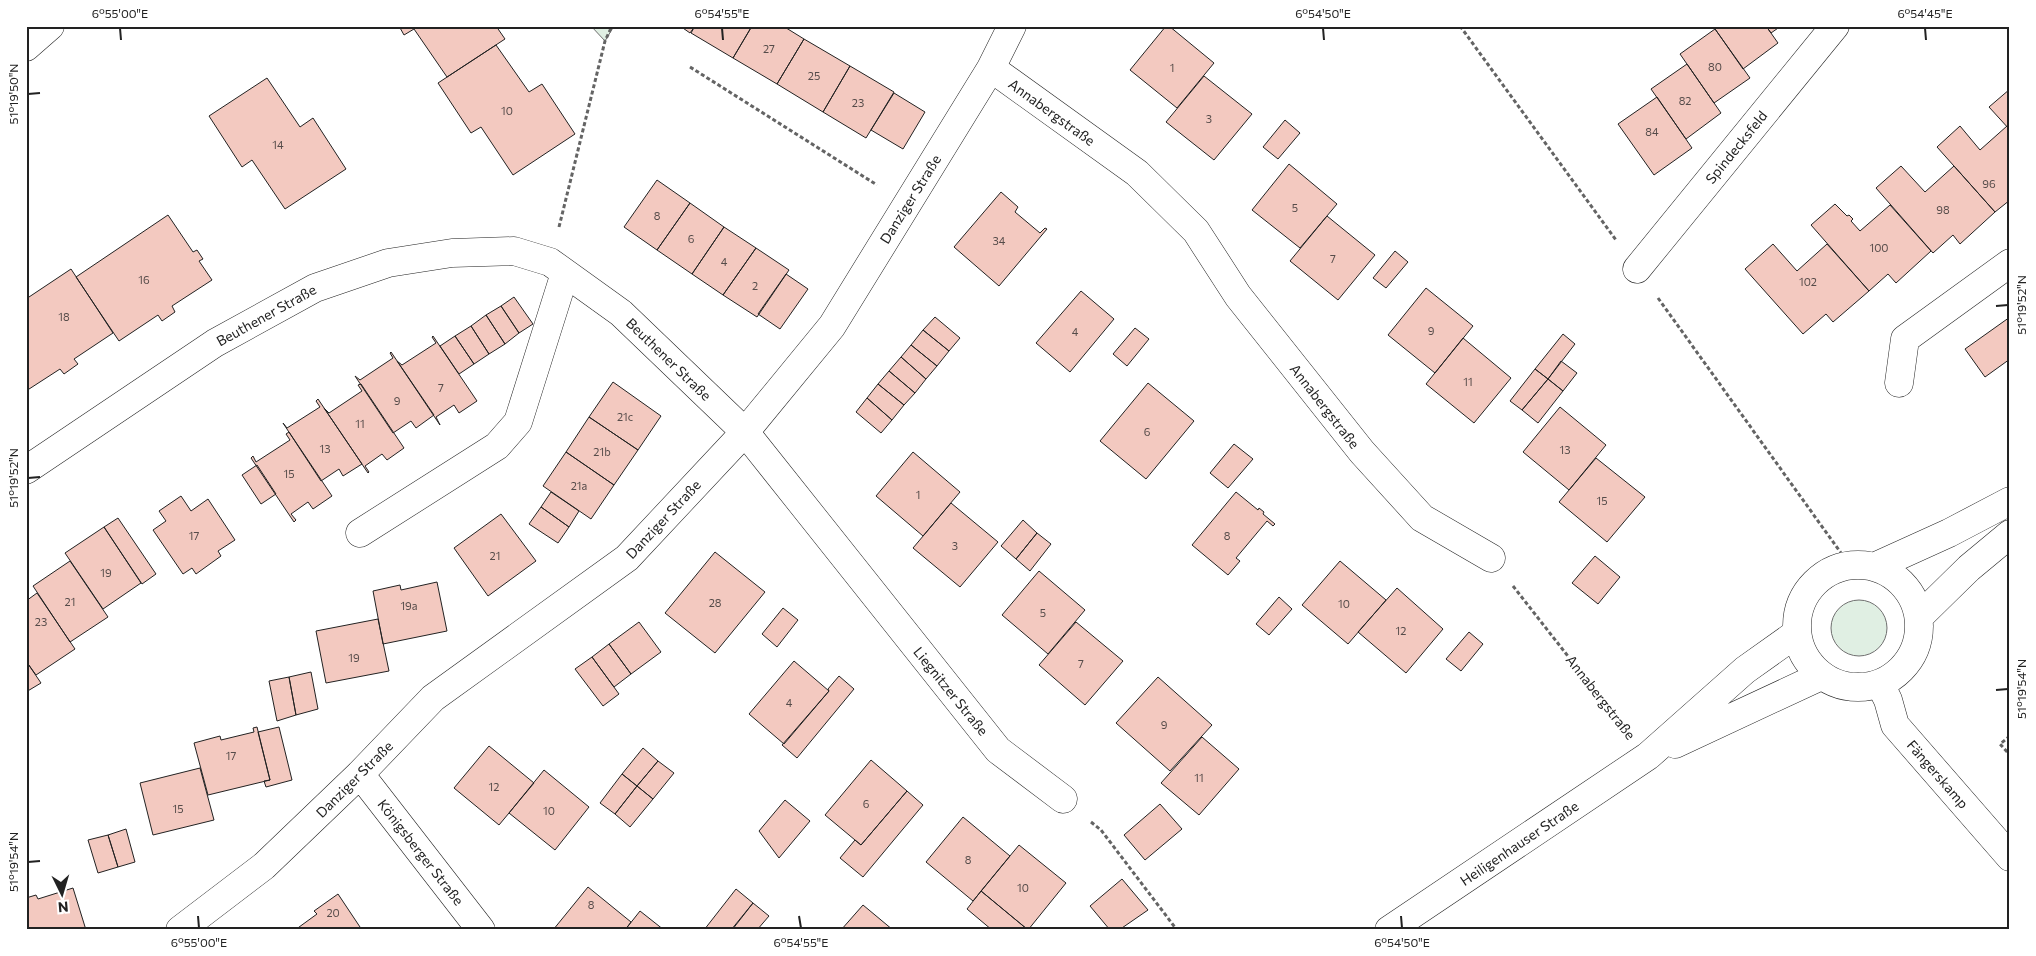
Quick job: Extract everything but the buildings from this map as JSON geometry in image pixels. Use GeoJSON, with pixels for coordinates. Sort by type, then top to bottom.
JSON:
{"type":"FeatureCollection","features":[{"type":"Feature","properties":{"kind":"street"},"geometry":{"type":"LineString","coordinates":[[26,47],[50,26]]}},
{"type":"Feature","properties":{"kind":"street","name":"Danziger Straße"},"geometry":{"type":"LineString","coordinates":[[180,930],[264,866],[360,774],[433,698],[627,558],[745,432],[832,326],[991,68],[1012,26]]}},
{"type":"Feature","properties":{"kind":"street","name":"Spindecksfeld"},"geometry":{"type":"LineString","coordinates":[[1637,269],[1835,26]]}},
{"type":"Feature","properties":{"kind":"street","name":"Annabergstraße"},"geometry":{"type":"LineString","coordinates":[[991,68],[1144,179],[1196,231],[1238,296],[1362,452],[1422,518],[1491,558]]}},
{"type":"Feature","properties":{"kind":"street","name":"Beuthener Straße"},"geometry":{"type":"LineString","coordinates":[[26,470],[215,342],[315,288],[388,263],[452,253],[514,251],[557,268],[621,313],[745,432]]}},
{"type":"Feature","properties":{"kind":"street"},"geometry":{"type":"LineString","coordinates":[[1899,383],[1905,339],[2010,262]]}},
{"type":"Feature","properties":{"kind":"street"},"geometry":{"type":"LineString","coordinates":[[360,532],[498,446],[518,422],[557,268]]}},
{"type":"Feature","properties":{"kind":"street","name":"Liegnitzer Straße"},"geometry":{"type":"LineString","coordinates":[[745,432],[998,750],[1063,799]]}},
{"type":"Feature","properties":{"kind":"street"},"geometry":{"type":"LineString","coordinates":[[1874,567],[1949,533],[2010,501]]}},
{"type":"Feature","properties":{"kind":"street"},"geometry":{"type":"LineString","coordinates":[[1919,617],[1969,568],[2010,534]]}},
{"type":"Feature","properties":{"kind":"street"},"geometry":{"type":"LineString","coordinates":[[1850,565],[1874,567],[1895,577],[1911,594],[1919,617],[1918,638],[1911,657],[1897,673],[1880,684],[1860,688],[1839,684],[1821,676],[1805,657],[1797,634],[1799,610],[1810,589],[1828,573],[1850,565]]}},
{"type":"Feature","properties":{"kind":"street","name":"Heiligenhauser Straße"},"geometry":{"type":"LineString","coordinates":[[1389,930],[1648,756],[1746,670],[1797,634]]}},
{"type":"Feature","properties":{"kind":"street","name":"Heiligenhauser Straße"},"geometry":{"type":"LineString","coordinates":[[1648,756],[1821,676]]}},
{"type":"Feature","properties":{"kind":"street","name":"Fängerskamp"},"geometry":{"type":"LineString","coordinates":[[1880,684],[1888,700],[1895,725],[2010,857]]}},
{"type":"Feature","properties":{"kind":"street","name":"Königsberger Straße"},"geometry":{"type":"LineString","coordinates":[[360,774],[481,930]]}},
{"type":"Feature","properties":{"kind":"path"},"geometry":{"type":"LineString","coordinates":[[557,268],[604,41],[612,26]]}},
{"type":"Feature","properties":{"kind":"path"},"geometry":{"type":"LineString","coordinates":[[690,67],[907,204]]}},
{"type":"Feature","properties":{"kind":"path","name":"Annabergstraße"},"geometry":{"type":"LineString","coordinates":[[1491,558],[1626,731],[1648,756]]}},
{"type":"Feature","properties":{"kind":"path"},"geometry":{"type":"LineString","coordinates":[[2010,736],[2000,744],[2010,755]]}},
{"type":"Feature","properties":{"kind":"path"},"geometry":{"type":"LineString","coordinates":[[1063,799],[1101,830],[1177,930]]}},
{"type":"Feature","properties":{"kind":"green space"},"geometry":{"type":"Polygon","coordinates":[[[591,26],[614,26],[605,41],[591,26]]]}},
{"type":"Feature","properties":{"kind":"green space"},"geometry":{"type":"Polygon","coordinates":[[[1854,600],[1864,600],[1879,608],[1885,617],[1887,628],[1885,639],[1879,648],[1864,656],[1854,656],[1843,651],[1836,644],[1831,633],[1831,623],[1836,612],[1843,605],[1854,600]]]}}]}
